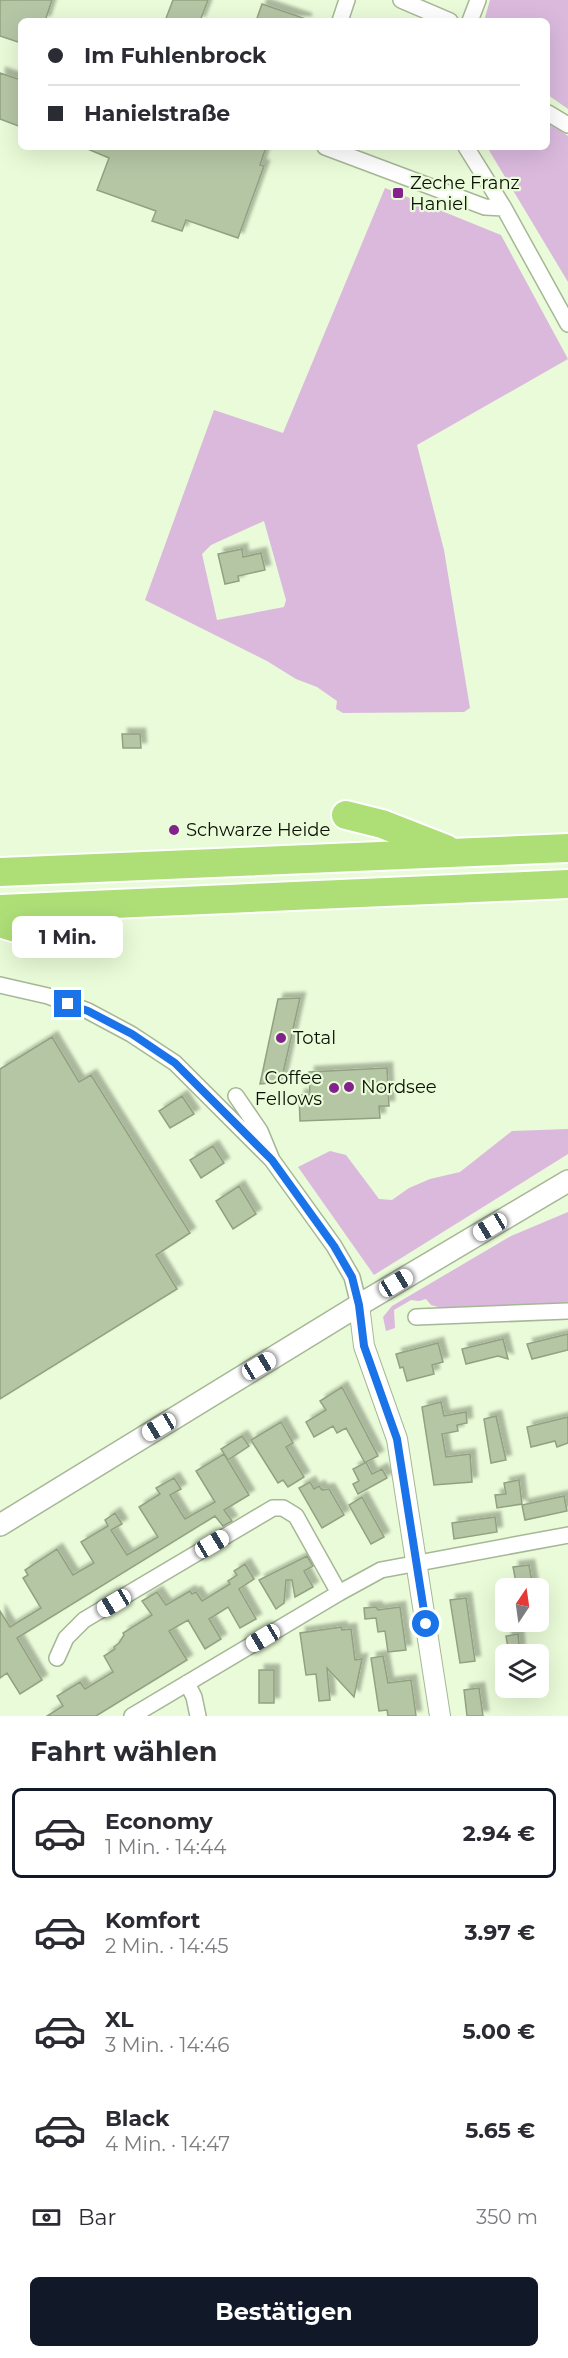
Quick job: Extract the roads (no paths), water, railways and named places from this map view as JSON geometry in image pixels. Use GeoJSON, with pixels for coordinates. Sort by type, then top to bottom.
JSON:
{"type":"FeatureCollection","features":[{"type":"Feature","properties":{"kind":"highway"},"geometry":{"type":"LineString","coordinates":[[346,815],[382,824],[457,853]]}},
{"type":"Feature","properties":{"kind":"highway"},"geometry":{"type":"LineString","coordinates":[[0,872],[568,848]]}},
{"type":"Feature","properties":{"kind":"highway"},"geometry":{"type":"LineString","coordinates":[[0,909],[568,885]]}},
{"type":"Feature","properties":{"kind":"highway"},"geometry":{"type":"LineString","coordinates":[[0,923],[48,938]]}},
{"type":"Feature","properties":{"kind":"main road"},"geometry":{"type":"LineString","coordinates":[[0,1525],[359,1305],[568,1181]]}},
{"type":"Feature","properties":{"kind":"street"},"geometry":{"type":"LineString","coordinates":[[341,18],[347,0]]}},
{"type":"Feature","properties":{"kind":"street"},"geometry":{"type":"LineString","coordinates":[[401,0],[443,18]]}},
{"type":"Feature","properties":{"kind":"street"},"geometry":{"type":"LineString","coordinates":[[471,18],[478,0]]}},
{"type":"Feature","properties":{"kind":"street"},"geometry":{"type":"LineString","coordinates":[[550,114],[568,125]]}},
{"type":"Feature","properties":{"kind":"street"},"geometry":{"type":"LineString","coordinates":[[333,150],[485,207],[504,208]]}},
{"type":"Feature","properties":{"kind":"street"},"geometry":{"type":"LineString","coordinates":[[468,150],[504,208],[568,324]]}},
{"type":"Feature","properties":{"kind":"street"},"geometry":{"type":"LineString","coordinates":[[0,985],[48,996],[88,1011],[132,1034],[175,1063],[272,1160],[334,1246],[352,1277],[359,1305],[364,1346],[397,1439],[440,1716]]}},
{"type":"Feature","properties":{"kind":"street"},"geometry":{"type":"LineString","coordinates":[[236,1096],[260,1131],[272,1160]]}},
{"type":"Feature","properties":{"kind":"street"},"geometry":{"type":"LineString","coordinates":[[416,1317],[568,1311]]}},
{"type":"Feature","properties":{"kind":"street"},"geometry":{"type":"LineString","coordinates":[[57,1658],[66,1638],[84,1620],[273,1508],[284,1508],[296,1516],[339,1593]]}},
{"type":"Feature","properties":{"kind":"street"},"geometry":{"type":"LineString","coordinates":[[132,1716],[381,1570],[568,1535]]}},
{"type":"Feature","properties":{"kind":"street"},"geometry":{"type":"LineString","coordinates":[[187,1683],[194,1697],[198,1716]]}},
{"type":"Feature","properties":{"kind":"place","name":"Zeche Franz Haniel"},"geometry":{"type":"Point","coordinates":[398,193]}},
{"type":"Feature","properties":{"kind":"place","name":"Schwarze Heide"},"geometry":{"type":"Point","coordinates":[174,830]}},
{"type":"Feature","properties":{"kind":"place","name":"Total"},"geometry":{"type":"Point","coordinates":[281,1038]}},
{"type":"Feature","properties":{"kind":"place","name":"Nordsee"},"geometry":{"type":"Point","coordinates":[349,1087]}},
{"type":"Feature","properties":{"kind":"place","name":"Coffee Fellows"},"geometry":{"type":"Point","coordinates":[334,1088]}}]}
